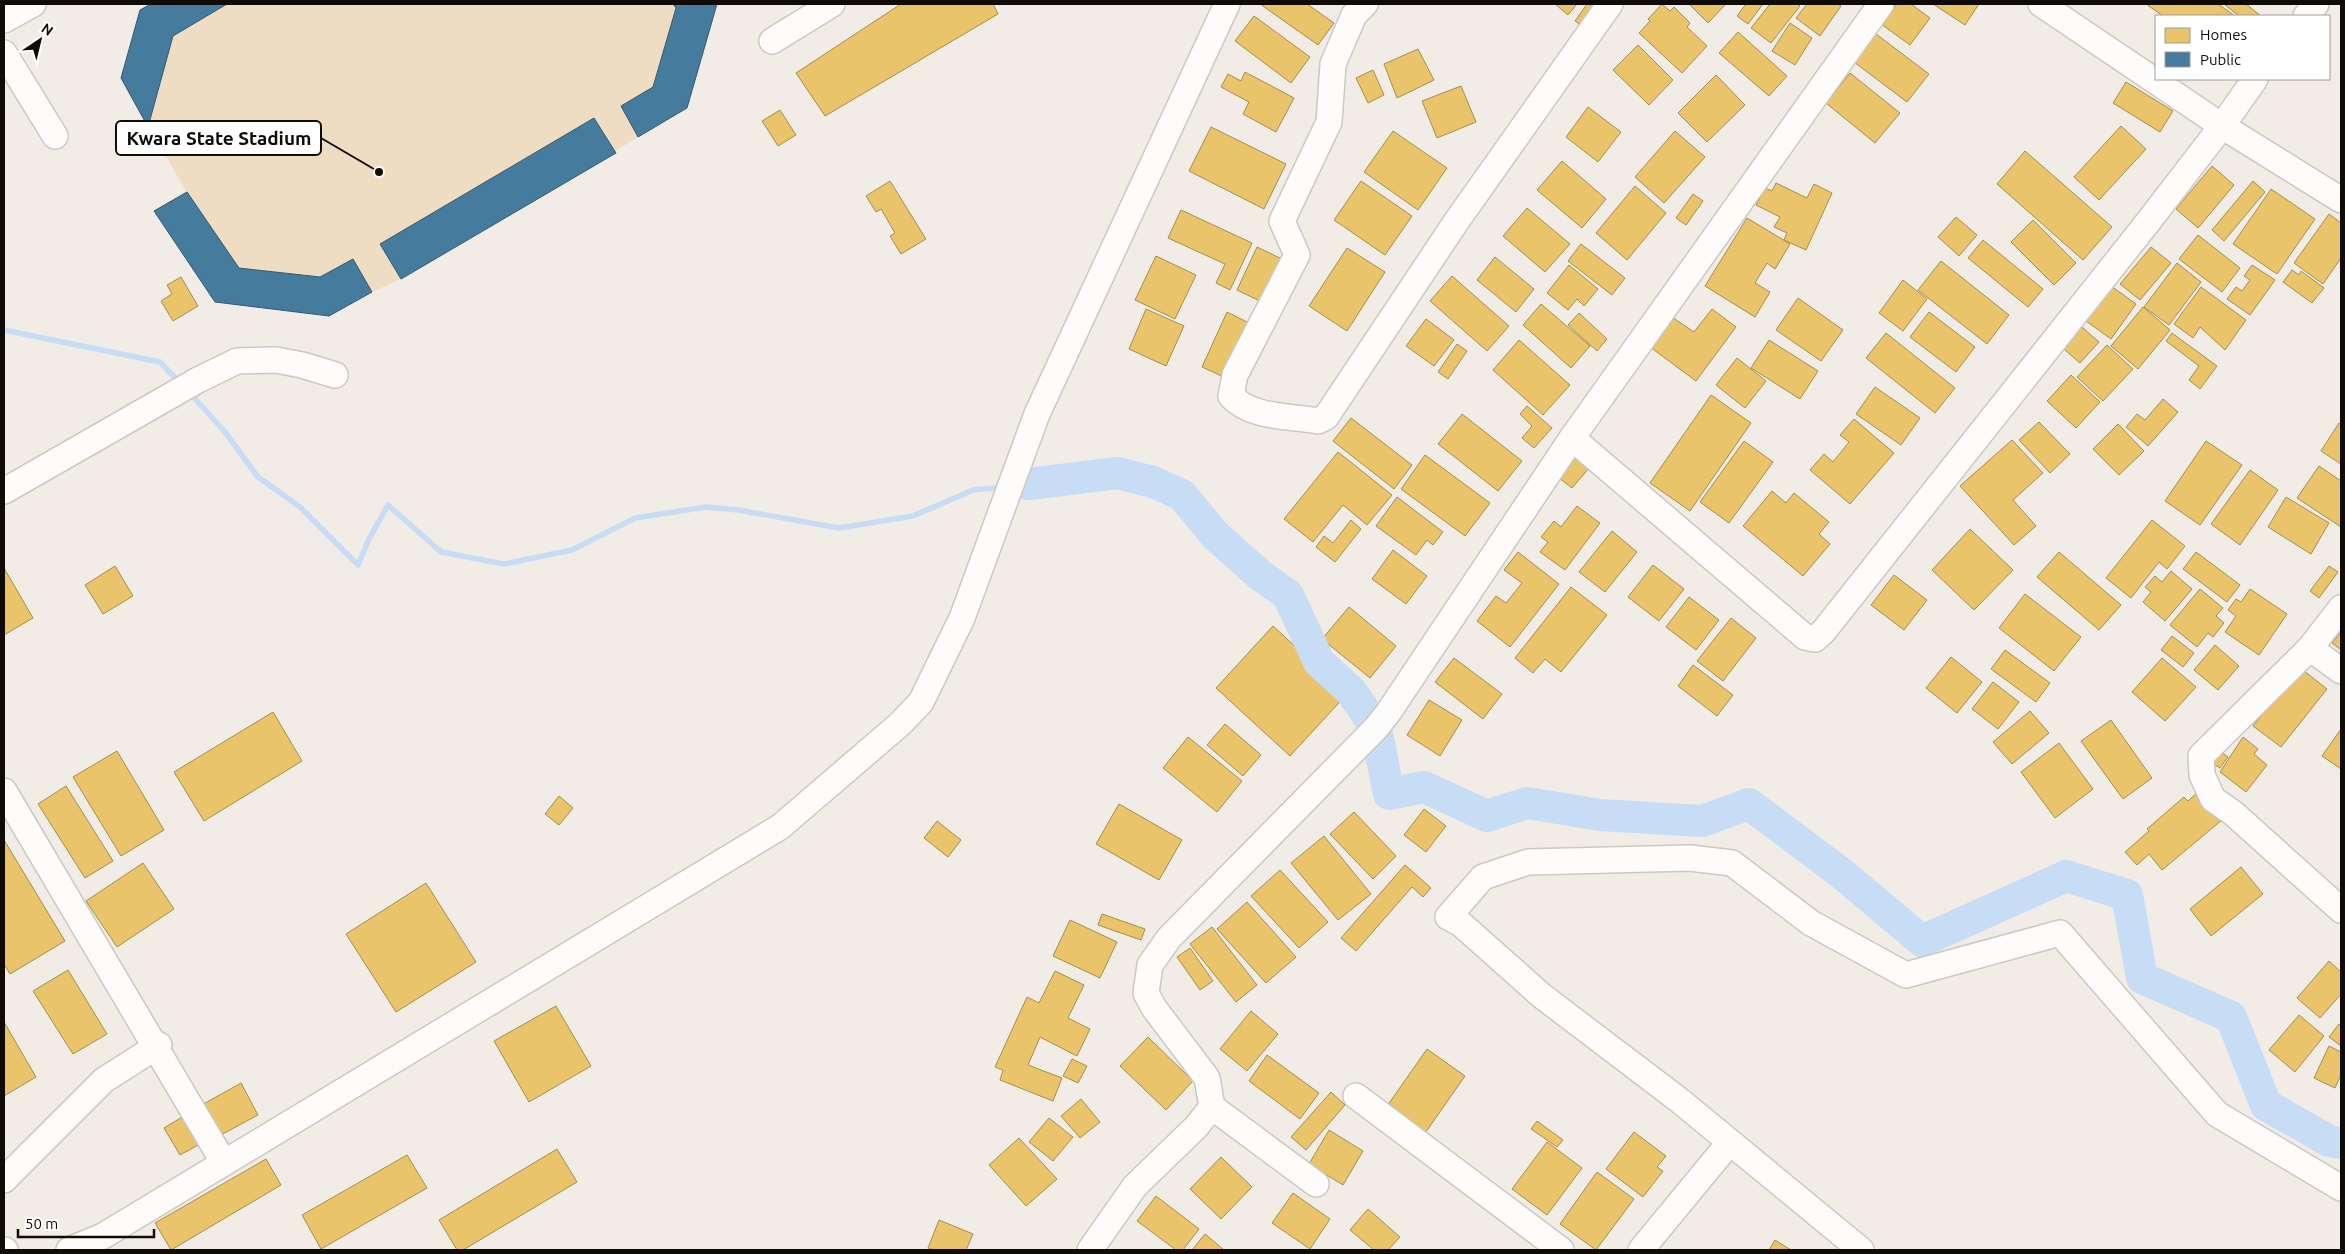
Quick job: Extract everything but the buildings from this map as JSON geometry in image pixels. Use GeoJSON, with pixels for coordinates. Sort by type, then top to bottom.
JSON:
{"type":"FeatureCollection","features":[{"type":"Feature","properties":{"kind":"street"},"geometry":{"type":"LineString","coordinates":[[4,20],[33,4]]}},
{"type":"Feature","properties":{"kind":"street"},"geometry":{"type":"LineString","coordinates":[[772,41],[832,4]]}},
{"type":"Feature","properties":{"kind":"street"},"geometry":{"type":"LineString","coordinates":[[69,1250],[102,1236],[780,827],[900,724],[921,702],[968,603],[1037,414],[1227,4]]}},
{"type":"Feature","properties":{"kind":"street"},"geometry":{"type":"LineString","coordinates":[[1365,4],[1354,16],[1333,64],[1330,122],[1282,221],[1297,255],[1235,376],[1231,388],[1231,396],[1236,401],[1253,410],[1318,421],[1326,417],[1456,222],[1610,4]]}},
{"type":"Feature","properties":{"kind":"street"},"geometry":{"type":"LineString","coordinates":[[1316,1184],[1212,1107],[1207,1078],[1154,1008],[1146,992],[1150,965],[1169,938],[1382,721],[1572,438],[1881,4]]}},
{"type":"Feature","properties":{"kind":"street"},"geometry":{"type":"LineString","coordinates":[[2307,15],[2316,4]]}},
{"type":"Feature","properties":{"kind":"street"},"geometry":{"type":"LineString","coordinates":[[2049,6],[2155,80]]}},
{"type":"Feature","properties":{"kind":"street"},"geometry":{"type":"LineString","coordinates":[[4,53],[55,136]]}},
{"type":"Feature","properties":{"kind":"street"},"geometry":{"type":"LineString","coordinates":[[2156,80],[2222,126],[2341,200]]}},
{"type":"Feature","properties":{"kind":"street"},"geometry":{"type":"LineString","coordinates":[[1572,438],[1805,637],[1815,639],[1980,436],[2222,126],[2254,80]]}},
{"type":"Feature","properties":{"kind":"street"},"geometry":{"type":"LineString","coordinates":[[4,491],[192,384],[237,362],[276,360],[302,365],[335,375]]}},
{"type":"Feature","properties":{"kind":"street"},"geometry":{"type":"LineString","coordinates":[[2341,608],[2310,648],[2201,756],[2202,775],[2213,799],[2233,813],[2341,910]]}},
{"type":"Feature","properties":{"kind":"street"},"geometry":{"type":"LineString","coordinates":[[2310,648],[2341,671]]}},
{"type":"Feature","properties":{"kind":"street"},"geometry":{"type":"LineString","coordinates":[[4,791],[158,1047],[224,1163]]}},
{"type":"Feature","properties":{"kind":"street"},"geometry":{"type":"LineString","coordinates":[[1861,1250],[1680,1100],[1542,996],[1461,924],[1448,917],[1482,877],[1528,862],[1690,858],[1732,864],[1811,923],[1906,975],[2060,933],[2217,1114],[2341,1188]]}},
{"type":"Feature","properties":{"kind":"street"},"geometry":{"type":"LineString","coordinates":[[4,1180],[104,1080],[158,1047]]}},
{"type":"Feature","properties":{"kind":"street"},"geometry":{"type":"LineString","coordinates":[[1356,1096],[1561,1250]]}},
{"type":"Feature","properties":{"kind":"street"},"geometry":{"type":"LineString","coordinates":[[1090,1250],[1135,1186],[1196,1127],[1212,1107]]}},
{"type":"Feature","properties":{"kind":"street"},"geometry":{"type":"LineString","coordinates":[[1641,1250],[1730,1142]]}},
{"type":"Feature","properties":{"kind":"shaded area"},"geometry":{"type":"Polygon","coordinates":[[[151,4],[717,4],[687,108],[401,279],[372,292],[329,316],[215,302],[154,211],[186,191],[121,78],[140,10],[151,4]]]}},
{"type":"Feature","properties":{"kind":"waterway"},"geometry":{"type":"LineString","coordinates":[[4,330],[160,362],[180,383]]}},
{"type":"Feature","properties":{"kind":"waterway"},"geometry":{"type":"LineString","coordinates":[[190,393],[225,432],[258,477],[300,507],[358,565],[369,539],[388,505],[441,552],[504,564],[572,550],[635,518],[706,507],[738,510],[839,528],[913,516],[973,490],[996,488]]}},
{"type":"Feature","properties":{"kind":"waterway"},"geometry":{"type":"LineString","coordinates":[[1029,484],[1117,473],[1153,482],[1182,495],[1215,535],[1260,575],[1288,595],[1319,662],[1352,692],[1376,728],[1389,794],[1424,787],[1487,816],[1527,803],[1600,815],[1702,821],[1749,804],[1841,873],[1922,941],[2066,876],[2127,895],[2142,978],[2231,1017],[2266,1105],[2329,1141],[2341,1143]]}},
{"type":"Feature","properties":{"kind":"place","name":"Kwara State Stadium"},"geometry":{"type":"Point","coordinates":[379,172]}}]}
